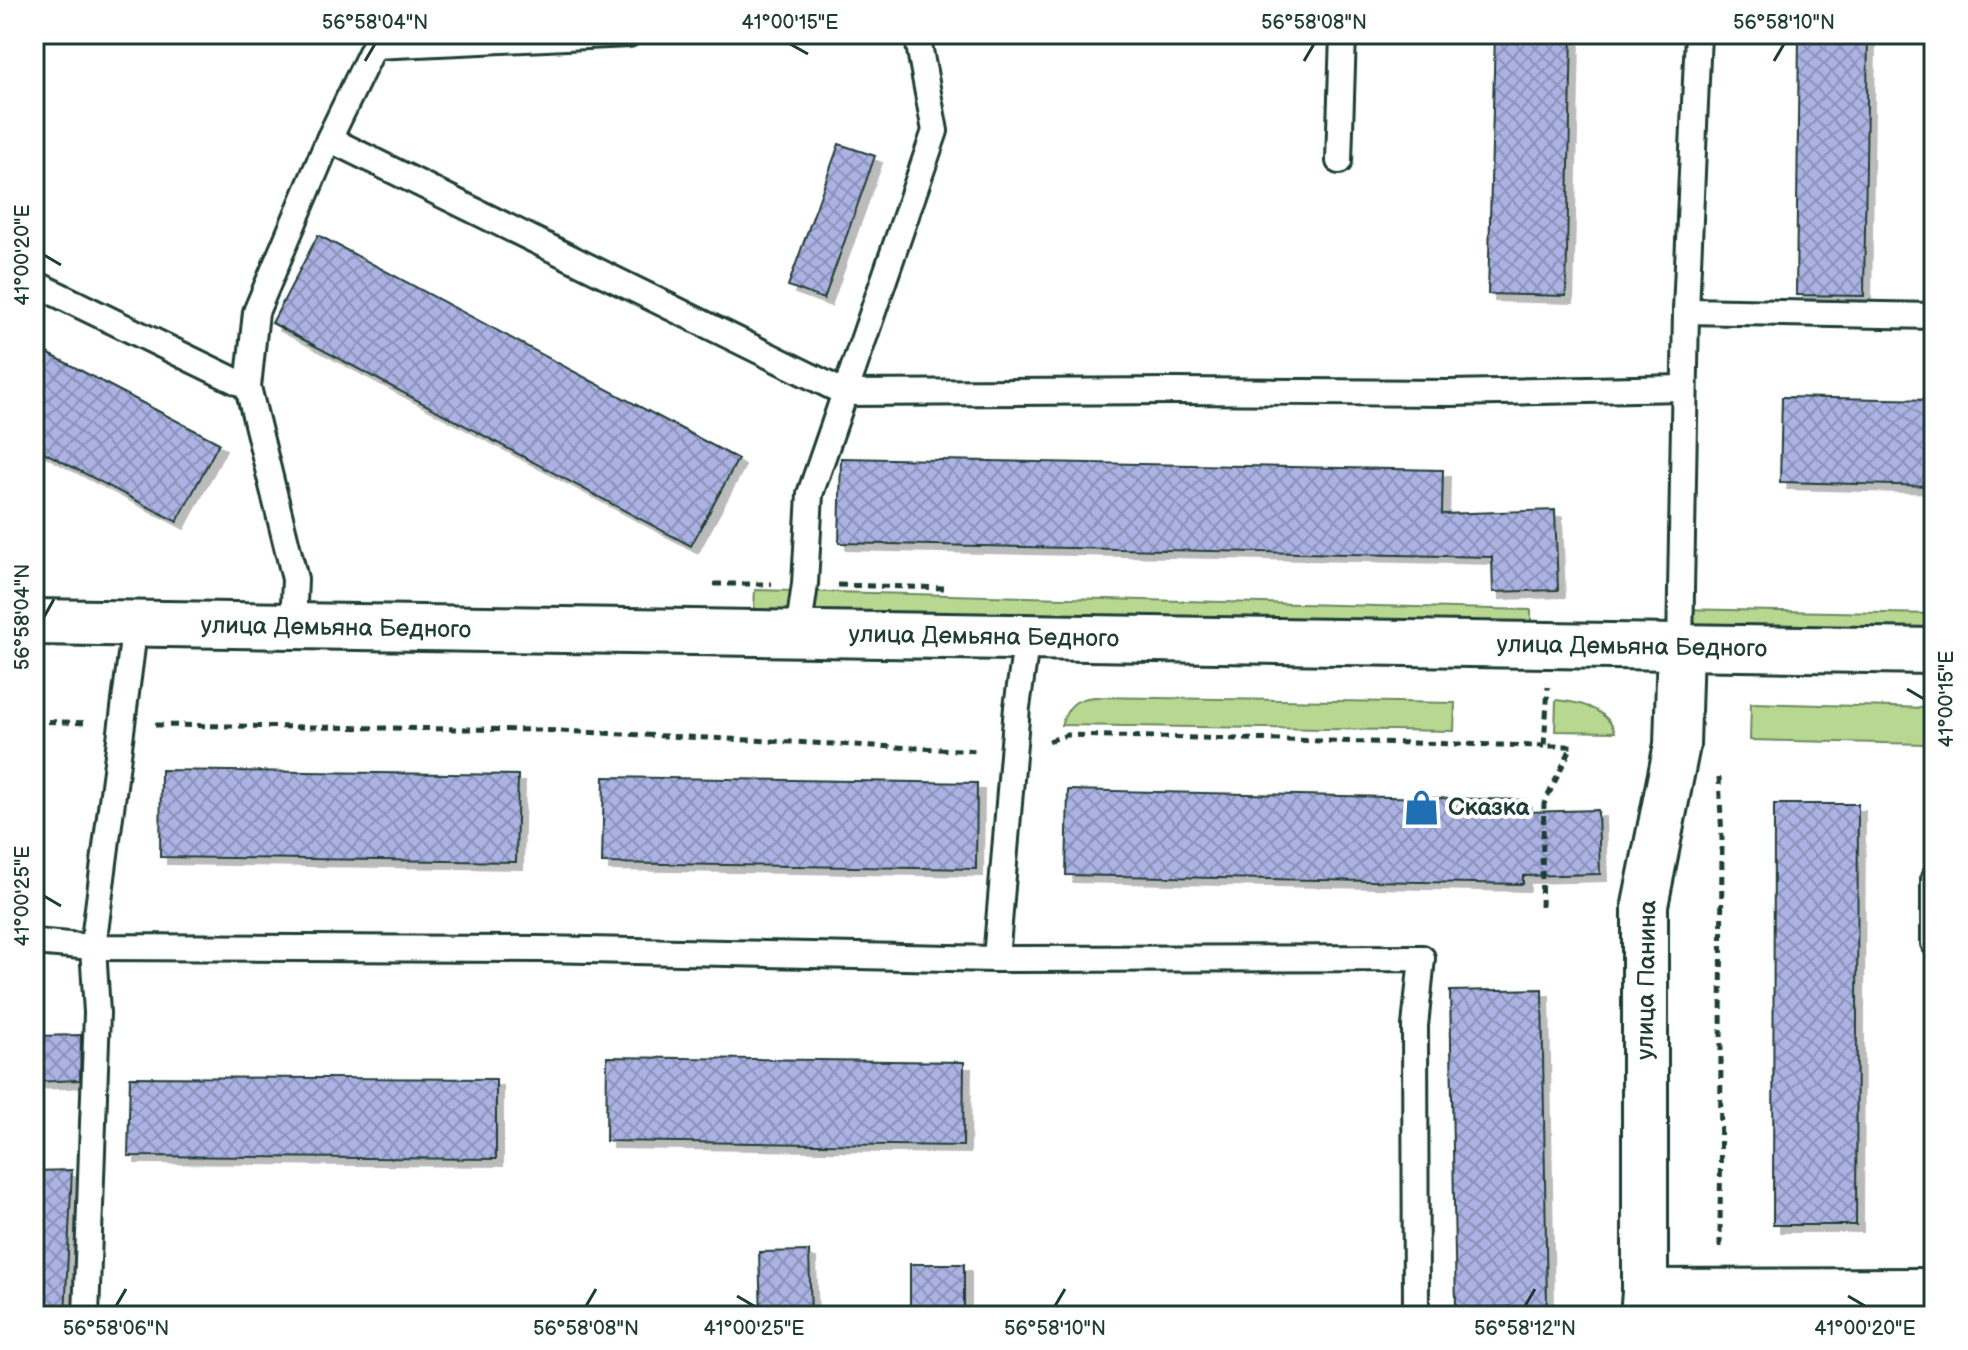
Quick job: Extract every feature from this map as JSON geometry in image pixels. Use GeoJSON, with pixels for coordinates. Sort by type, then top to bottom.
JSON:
{"type":"FeatureCollection","features":[{"type":"Feature","properties":{"kind":"street","name":"улица Демьяна Бедного"},"geometry":{"type":"LineString","coordinates":[[34,622],[1934,651]]}},
{"type":"Feature","properties":{"kind":"street","name":"улица Панина"},"geometry":{"type":"LineString","coordinates":[[1644,1304],[1645,905],[1677,745],[1680,647]]}},
{"type":"Feature","properties":{"kind":"street"},"geometry":{"type":"LineString","coordinates":[[1644,1304],[1720,1291],[1934,1291]]}},
{"type":"Feature","properties":{"kind":"lane"},"geometry":{"type":"LineString","coordinates":[[293,626],[295,579],[248,387],[256,312],[329,139],[374,46],[629,34]]}},
{"type":"Feature","properties":{"kind":"lane"},"geometry":{"type":"LineString","coordinates":[[798,634],[805,584],[810,494],[935,131],[917,34]]}},
{"type":"Feature","properties":{"kind":"lane"},"geometry":{"type":"LineString","coordinates":[[1339,161],[1343,34]]}},
{"type":"Feature","properties":{"kind":"lane"},"geometry":{"type":"LineString","coordinates":[[1680,647],[1686,311],[1698,34]]}},
{"type":"Feature","properties":{"kind":"lane"},"geometry":{"type":"LineString","coordinates":[[329,139],[845,393],[1450,393],[1684,388]]}},
{"type":"Feature","properties":{"kind":"lane"},"geometry":{"type":"LineString","coordinates":[[34,283],[248,387]]}},
{"type":"Feature","properties":{"kind":"lane"},"geometry":{"type":"LineString","coordinates":[[1686,311],[1934,316]]}},
{"type":"Feature","properties":{"kind":"lane"},"geometry":{"type":"LineString","coordinates":[[86,1316],[97,1013],[93,947],[135,624]]}},
{"type":"Feature","properties":{"kind":"lane"},"geometry":{"type":"LineString","coordinates":[[996,959],[1017,707],[1027,637]]}},
{"type":"Feature","properties":{"kind":"lane"},"geometry":{"type":"LineString","coordinates":[[1934,878],[1934,960]]}},
{"type":"Feature","properties":{"kind":"lane"},"geometry":{"type":"LineString","coordinates":[[34,942],[93,947],[541,949],[996,959],[1422,958],[1415,1026],[1416,1316]]}},
{"type":"Feature","properties":{"kind":"path"},"geometry":{"type":"LineString","coordinates":[[34,721],[539,730],[1013,752],[1067,735],[1544,746]]}},
{"type":"Feature","properties":{"kind":"path"},"geometry":{"type":"LineString","coordinates":[[1541,907],[1544,804],[1572,746]]}},
{"type":"Feature","properties":{"kind":"path"},"geometry":{"type":"LineString","coordinates":[[1718,763],[1722,839],[1720,1291]]}},
{"type":"Feature","properties":{"kind":"green space"},"geometry":{"type":"Polygon","coordinates":[[[755,590],[1531,610],[1531,641],[753,624],[755,590]]]}},
{"type":"Feature","properties":{"kind":"green space"},"geometry":{"type":"Polygon","coordinates":[[[1679,609],[1934,614],[1934,652],[1705,635],[1679,609]]]}},
{"type":"Feature","properties":{"kind":"green space"},"geometry":{"type":"Polygon","coordinates":[[[1094,697],[1455,703],[1454,731],[1061,725],[1073,705],[1094,697]]]}},
{"type":"Feature","properties":{"kind":"green space"},"geometry":{"type":"Polygon","coordinates":[[[1556,700],[1574,702],[1599,712],[1615,732],[1555,731],[1556,700]]]}},
{"type":"Feature","properties":{"kind":"green space"},"geometry":{"type":"Polygon","coordinates":[[[1751,703],[1927,708],[1926,744],[1750,740],[1751,703]]]}},
{"type":"Feature","properties":{"kind":"building"},"geometry":{"type":"Polygon","coordinates":[[[1495,34],[1572,34],[1566,296],[1488,294],[1495,34]]]}},
{"type":"Feature","properties":{"kind":"building"},"geometry":{"type":"Polygon","coordinates":[[[1799,34],[1868,34],[1864,296],[1796,295],[1799,34]]]}},
{"type":"Feature","properties":{"kind":"building"},"geometry":{"type":"Polygon","coordinates":[[[839,144],[875,156],[824,299],[788,286],[839,144]]]}},
{"type":"Feature","properties":{"kind":"building"},"geometry":{"type":"Polygon","coordinates":[[[318,235],[738,459],[691,546],[272,323],[318,235]]]}},
{"type":"Feature","properties":{"kind":"building"},"geometry":{"type":"Polygon","coordinates":[[[34,346],[219,443],[177,522],[34,447],[34,346]]]}},
{"type":"Feature","properties":{"kind":"building"},"geometry":{"type":"Polygon","coordinates":[[[1782,397],[1934,400],[1934,486],[1780,482],[1782,397]]]}},
{"type":"Feature","properties":{"kind":"building"},"geometry":{"type":"Polygon","coordinates":[[[841,458],[1443,470],[1442,514],[1555,510],[1558,590],[1493,592],[1492,557],[839,543],[841,458]]]}},
{"type":"Feature","properties":{"kind":"building"},"geometry":{"type":"Polygon","coordinates":[[[161,770],[518,775],[516,862],[160,857],[161,770]]]}},
{"type":"Feature","properties":{"kind":"building"},"geometry":{"type":"Polygon","coordinates":[[[604,777],[977,783],[976,869],[602,863],[604,777]]]}},
{"type":"Feature","properties":{"kind":"building"},"geometry":{"type":"Polygon","coordinates":[[[1068,790],[1525,800],[1525,812],[1598,810],[1600,874],[1523,876],[1523,884],[1066,875],[1068,790]]]}},
{"type":"Feature","properties":{"kind":"building"},"geometry":{"type":"Polygon","coordinates":[[[1774,804],[1858,804],[1856,1225],[1773,1225],[1774,804]]]}},
{"type":"Feature","properties":{"kind":"building"},"geometry":{"type":"Polygon","coordinates":[[[1542,989],[1547,1306],[1456,1308],[1450,991],[1542,989]]]}},
{"type":"Feature","properties":{"kind":"building"},"geometry":{"type":"Polygon","coordinates":[[[81,1035],[80,1080],[34,1082],[34,1036],[81,1035]]]}},
{"type":"Feature","properties":{"kind":"building"},"geometry":{"type":"Polygon","coordinates":[[[607,1057],[964,1062],[963,1146],[606,1141],[607,1057]]]}},
{"type":"Feature","properties":{"kind":"building"},"geometry":{"type":"Polygon","coordinates":[[[130,1077],[496,1079],[496,1159],[128,1156],[130,1077]]]}},
{"type":"Feature","properties":{"kind":"building"},"geometry":{"type":"Polygon","coordinates":[[[72,1170],[65,1316],[34,1316],[34,1171],[72,1170]]]}},
{"type":"Feature","properties":{"kind":"building"},"geometry":{"type":"Polygon","coordinates":[[[809,1251],[811,1316],[761,1316],[759,1252],[809,1251]]]}},
{"type":"Feature","properties":{"kind":"building"},"geometry":{"type":"Polygon","coordinates":[[[910,1264],[964,1264],[964,1316],[910,1316],[910,1264]]]}},
{"type":"Feature","properties":{"kind":"place","name":"Сказка"},"geometry":{"type":"Point","coordinates":[1422,807]}}]}
